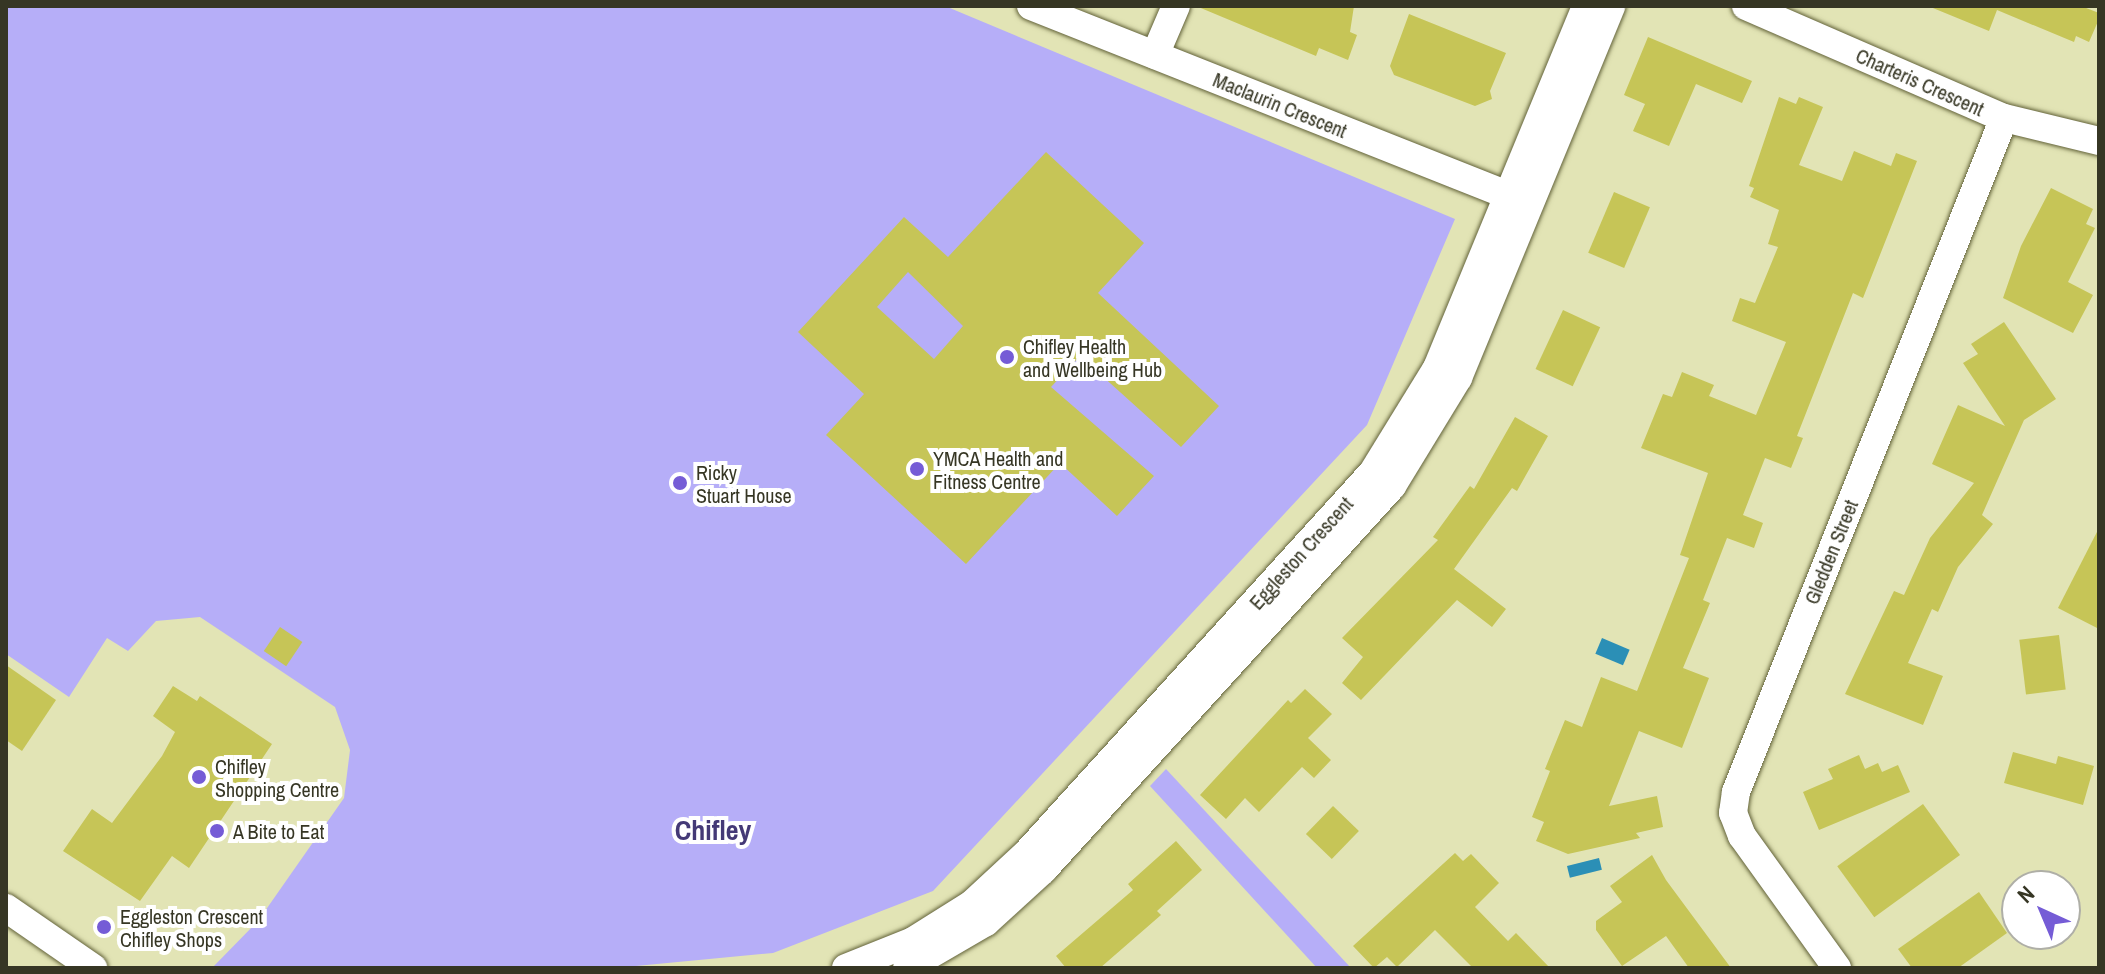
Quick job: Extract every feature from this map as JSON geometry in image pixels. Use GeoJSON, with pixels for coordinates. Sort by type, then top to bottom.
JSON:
{"type":"FeatureCollection","features":[{"type":"Feature","properties":{"kind":"street","name":"Maclaurin Crescent"},"geometry":{"type":"LineString","coordinates":[[1031,6],[1518,199]]}},
{"type":"Feature","properties":{"kind":"street"},"geometry":{"type":"LineString","coordinates":[[1155,55],[1176,6]]}},
{"type":"Feature","properties":{"kind":"street","name":"Eggleston Crescent"},"geometry":{"type":"LineString","coordinates":[[907,968],[986,922],[1043,870],[1392,486],[1458,378],[1586,6]]}},
{"type":"Feature","properties":{"kind":"street","name":"Eggleston Crescent"},"geometry":{"type":"LineString","coordinates":[[846,968],[913,941],[960,911],[1027,853],[1373,472],[1437,368],[1611,6]]}},
{"type":"Feature","properties":{"kind":"street","name":"Charteris Crescent"},"geometry":{"type":"LineString","coordinates":[[1746,6],[2004,118],[2099,141]]}},
{"type":"Feature","properties":{"kind":"street","name":"Gledden Street"},"geometry":{"type":"LineString","coordinates":[[1837,968],[1742,836],[1733,813],[1736,792],[2004,118]]}},
{"type":"Feature","properties":{"kind":"street"},"geometry":{"type":"LineString","coordinates":[[6,908],[93,968]]}},
{"type":"Feature","properties":{"kind":"shaded area"},"geometry":{"type":"Polygon","coordinates":[[[6,6],[945,6],[1455,219],[1367,425],[933,891],[773,953],[615,968],[212,968],[258,921],[344,798],[350,750],[335,707],[200,617],[156,621],[128,651],[107,638],[69,697],[6,654],[6,6]]]}},
{"type":"Feature","properties":{"kind":"shaded area"},"geometry":{"type":"Polygon","coordinates":[[[1166,769],[1351,968],[1317,968],[1150,786],[1166,769]]]}},
{"type":"Feature","properties":{"kind":"water"},"geometry":{"type":"Polygon","coordinates":[[[1602,638],[1630,650],[1623,665],[1595,654],[1602,638]]]}},
{"type":"Feature","properties":{"kind":"water"},"geometry":{"type":"Polygon","coordinates":[[[1599,858],[1602,870],[1570,878],[1567,866],[1599,858]]]}},
{"type":"Feature","properties":{"kind":"building"},"geometry":{"type":"Polygon","coordinates":[[[1196,6],[1354,6],[1350,32],[1357,35],[1348,60],[1319,48],[1316,56],[1196,6]]]}},
{"type":"Feature","properties":{"kind":"building"},"geometry":{"type":"Polygon","coordinates":[[[1928,6],[2081,6],[2099,13],[2099,19],[2089,42],[2076,36],[2074,42],[1997,10],[1989,31],[1928,6]]]}},
{"type":"Feature","properties":{"kind":"building"},"geometry":{"type":"Polygon","coordinates":[[[1409,14],[1506,53],[1490,91],[1492,99],[1475,106],[1394,75],[1390,66],[1409,14]]]}},
{"type":"Feature","properties":{"kind":"building"},"geometry":{"type":"Polygon","coordinates":[[[1648,37],[1752,81],[1742,103],[1696,84],[1669,146],[1633,131],[1645,104],[1624,95],[1648,37]]]}},
{"type":"Feature","properties":{"kind":"building"},"geometry":{"type":"Polygon","coordinates":[[[1779,97],[1796,104],[1799,97],[1823,107],[1799,165],[1842,181],[1854,151],[1891,166],[1896,153],[1917,161],[1863,298],[1853,293],[1797,436],[1803,438],[1791,468],[1765,458],[1743,515],[1763,523],[1754,548],[1727,538],[1703,600],[1710,603],[1683,668],[1709,678],[1682,748],[1639,731],[1609,806],[1657,796],[1663,827],[1636,833],[1640,838],[1568,854],[1536,841],[1544,822],[1532,817],[1550,771],[1545,769],[1565,720],[1582,727],[1601,677],[1637,691],[1689,558],[1680,555],[1708,473],[1641,448],[1663,394],[1672,397],[1682,372],[1714,385],[1709,396],[1756,415],[1786,342],[1732,321],[1740,298],[1755,303],[1778,247],[1768,244],[1779,210],[1750,197],[1754,188],[1749,186],[1779,97]]]}},
{"type":"Feature","properties":{"kind":"building","name":"Chifley Health and Wellbeing Hub"},"geometry":{"type":"Polygon","coordinates":[[[1046,152],[1144,243],[1098,293],[1219,406],[1181,447],[1080,356],[1051,387],[1154,476],[1117,516],[1060,463],[966,564],[826,435],[864,394],[798,332],[904,217],[948,257],[1046,152]],[[908,272],[877,307],[934,359],[963,326],[908,272]]]}},
{"type":"Feature","properties":{"kind":"building"},"geometry":{"type":"Polygon","coordinates":[[[2051,188],[2093,209],[2086,224],[2095,228],[2068,282],[2093,295],[2073,333],[2003,298],[2021,246],[2051,188]]]}},
{"type":"Feature","properties":{"kind":"building"},"geometry":{"type":"Polygon","coordinates":[[[1614,192],[1650,207],[1624,268],[1588,253],[1614,192]]]}},
{"type":"Feature","properties":{"kind":"building"},"geometry":{"type":"Polygon","coordinates":[[[1563,310],[1600,327],[1573,386],[1536,369],[1563,310]]]}},
{"type":"Feature","properties":{"kind":"building"},"geometry":{"type":"Polygon","coordinates":[[[2004,322],[2056,399],[2024,420],[1982,515],[1993,524],[1958,567],[1938,612],[1932,609],[1908,663],[1943,676],[1923,725],[1845,694],[1894,591],[1904,595],[1930,538],[1974,483],[1932,464],[1958,405],[2005,426],[1963,363],[1978,354],[1971,344],[2004,322]]]}},
{"type":"Feature","properties":{"kind":"building"},"geometry":{"type":"Polygon","coordinates":[[[1515,417],[1548,436],[1517,491],[1512,488],[1454,569],[1506,609],[1492,627],[1457,600],[1361,700],[1342,683],[1363,657],[1342,638],[1438,540],[1433,537],[1470,486],[1474,489],[1515,417]]]}},
{"type":"Feature","properties":{"kind":"building"},"geometry":{"type":"Polygon","coordinates":[[[2099,528],[2099,629],[2058,608],[2099,528]]]}},
{"type":"Feature","properties":{"kind":"building"},"geometry":{"type":"Polygon","coordinates":[[[280,627],[302,642],[286,666],[264,651],[280,627]]]}},
{"type":"Feature","properties":{"kind":"building"},"geometry":{"type":"Polygon","coordinates":[[[2059,635],[2066,690],[2026,694],[2019,640],[2059,635]]]}},
{"type":"Feature","properties":{"kind":"building"},"geometry":{"type":"Polygon","coordinates":[[[6,665],[56,700],[22,751],[6,740],[6,665]]]}},
{"type":"Feature","properties":{"kind":"building","name":"Chifley Shopping Centre"},"geometry":{"type":"Polygon","coordinates":[[[173,686],[197,701],[200,696],[272,744],[189,868],[172,856],[140,901],[63,851],[92,809],[112,823],[162,756],[175,732],[153,716],[173,686]]]}},
{"type":"Feature","properties":{"kind":"building"},"geometry":{"type":"Polygon","coordinates":[[[1305,689],[1332,714],[1308,738],[1331,760],[1314,778],[1302,767],[1259,812],[1245,798],[1226,819],[1200,795],[1288,700],[1291,703],[1305,689]]]}},
{"type":"Feature","properties":{"kind":"building"},"geometry":{"type":"Polygon","coordinates":[[[2013,752],[2056,764],[2058,756],[2094,766],[2083,805],[2004,783],[2013,752]]]}},
{"type":"Feature","properties":{"kind":"building"},"geometry":{"type":"Polygon","coordinates":[[[1859,755],[1865,769],[1878,763],[1882,772],[1898,765],[1910,792],[1819,830],[1803,792],[1833,779],[1828,769],[1859,755]]]}},
{"type":"Feature","properties":{"kind":"building"},"geometry":{"type":"Polygon","coordinates":[[[1923,804],[1960,855],[1874,917],[1837,866],[1923,804]]]}},
{"type":"Feature","properties":{"kind":"building"},"geometry":{"type":"Polygon","coordinates":[[[1333,806],[1359,831],[1332,859],[1306,834],[1333,806]]]}},
{"type":"Feature","properties":{"kind":"building"},"geometry":{"type":"Polygon","coordinates":[[[1176,841],[1202,870],[1157,911],[1161,915],[1100,968],[1066,968],[1056,956],[1133,890],[1128,884],[1176,841]]]}},
{"type":"Feature","properties":{"kind":"building"},"geometry":{"type":"Polygon","coordinates":[[[1455,853],[1463,861],[1471,854],[1499,883],[1475,907],[1508,941],[1516,933],[1550,968],[1473,968],[1435,930],[1397,967],[1387,957],[1374,968],[1353,946],[1455,853]]]}},
{"type":"Feature","properties":{"kind":"building"},"geometry":{"type":"Polygon","coordinates":[[[1652,855],[1666,880],[1731,968],[1689,968],[1666,936],[1622,966],[1596,930],[1596,921],[1622,902],[1610,886],[1652,855]]]}},
{"type":"Feature","properties":{"kind":"building"},"geometry":{"type":"Polygon","coordinates":[[[1979,892],[2001,924],[2001,937],[1958,968],[1912,968],[1898,949],[1979,892]]]}},
{"type":"Feature","properties":{"kind":"place","name":"Chifley Health and Wellbeing Hub"},"geometry":{"type":"Point","coordinates":[1007,357]}},
{"type":"Feature","properties":{"kind":"place","name":"YMCA Health and Fitness Centre"},"geometry":{"type":"Point","coordinates":[917,469]}},
{"type":"Feature","properties":{"kind":"place","name":"Ricky Stuart House"},"geometry":{"type":"Point","coordinates":[680,483]}},
{"type":"Feature","properties":{"kind":"place","name":"Chifley Shopping Centre"},"geometry":{"type":"Point","coordinates":[199,777]}},
{"type":"Feature","properties":{"kind":"place","name":"A Bite to Eat"},"geometry":{"type":"Point","coordinates":[217,831]}},
{"type":"Feature","properties":{"kind":"place","name":"Eggleston Crescent Chifley Shops"},"geometry":{"type":"Point","coordinates":[104,927]}},
{"type":"Feature","properties":{"kind":"district","name":"Chifley"},"geometry":{"type":"Point","coordinates":[713,830]}}]}
